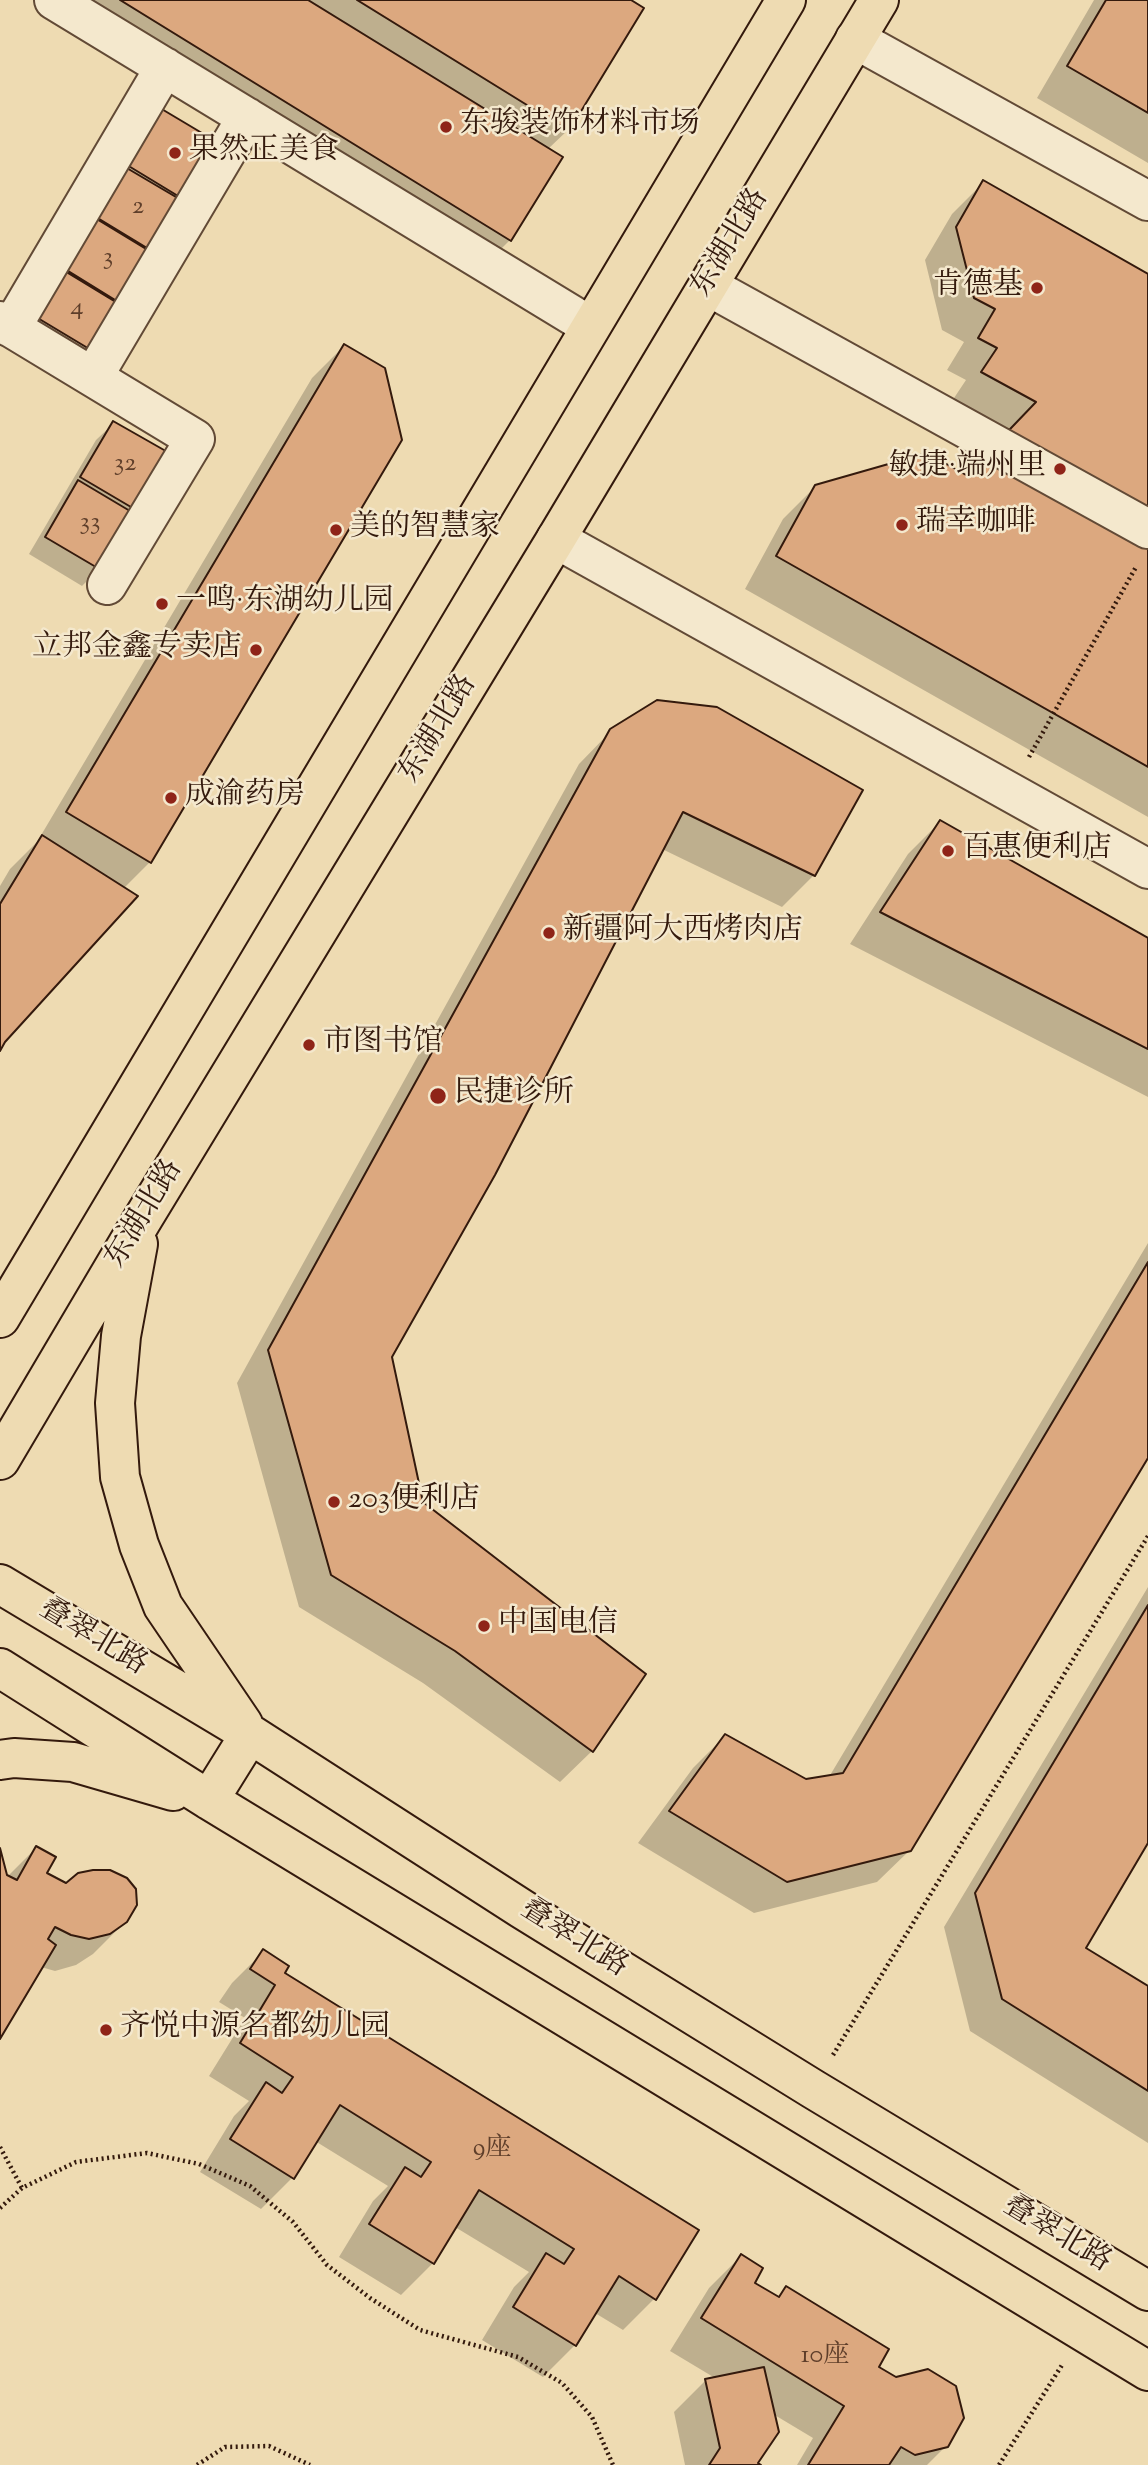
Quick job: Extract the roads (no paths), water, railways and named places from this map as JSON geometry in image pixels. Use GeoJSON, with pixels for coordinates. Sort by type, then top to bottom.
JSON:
{"type":"FeatureCollection","features":[{"type":"Feature","properties":{"kind":"main road"},"geometry":{"type":"LineString","coordinates":[[0,1318],[786,0]]}},
{"type":"Feature","properties":{"kind":"main road","name":"东湖北路"},"geometry":{"type":"LineString","coordinates":[[0,1460],[142,1220],[556,539],[879,0]]}},
{"type":"Feature","properties":{"kind":"main road"},"geometry":{"type":"LineString","coordinates":[[142,1220],[121,1336],[115,1403],[120,1477],[139,1545],[163,1606],[250,1734],[209,1800]]}},
{"type":"Feature","properties":{"kind":"main road","name":"叠翠北路"},"geometry":{"type":"LineString","coordinates":[[0,1584],[250,1734],[522,1909],[813,2089],[1148,2291]]}},
{"type":"Feature","properties":{"kind":"main road"},"geometry":{"type":"LineString","coordinates":[[0,1668],[209,1800],[1148,2371]]}},
{"type":"Feature","properties":{"kind":"main road"},"geometry":{"type":"LineString","coordinates":[[0,1760],[14,1758],[73,1762],[209,1800]]}},
{"type":"Feature","properties":{"kind":"street"},"geometry":{"type":"LineString","coordinates":[[54,0],[590,326]]}},
{"type":"Feature","properties":{"kind":"street"},"geometry":{"type":"LineString","coordinates":[[855,38],[1148,201]]}},
{"type":"Feature","properties":{"kind":"street"},"geometry":{"type":"LineString","coordinates":[[107,585],[195,439],[6,325],[165,67]]}},
{"type":"Feature","properties":{"kind":"street"},"geometry":{"type":"LineString","coordinates":[[93,377],[247,117]]}},
{"type":"Feature","properties":{"kind":"street"},"geometry":{"type":"LineString","coordinates":[[708,286],[1145,543]]}},
{"type":"Feature","properties":{"kind":"street"},"geometry":{"type":"LineString","coordinates":[[556,539],[1148,869]]}},
{"type":"Feature","properties":{"kind":"place","name":"东骏装饰材料市场"},"geometry":{"type":"Point","coordinates":[446,127]}},
{"type":"Feature","properties":{"kind":"place","name":"果然正美食"},"geometry":{"type":"Point","coordinates":[175,153]}},
{"type":"Feature","properties":{"kind":"place","name":"肯德基"},"geometry":{"type":"Point","coordinates":[1037,288]}},
{"type":"Feature","properties":{"kind":"place","name":"敏捷·端州里"},"geometry":{"type":"Point","coordinates":[1060,469]}},
{"type":"Feature","properties":{"kind":"place","name":"瑞幸咖啡"},"geometry":{"type":"Point","coordinates":[902,525]}},
{"type":"Feature","properties":{"kind":"place","name":"美的智慧家"},"geometry":{"type":"Point","coordinates":[336,530]}},
{"type":"Feature","properties":{"kind":"place","name":"一鸣·东湖幼儿园"},"geometry":{"type":"Point","coordinates":[162,604]}},
{"type":"Feature","properties":{"kind":"place","name":"立邦金鑫专卖店"},"geometry":{"type":"Point","coordinates":[256,650]}},
{"type":"Feature","properties":{"kind":"place","name":"成渝药房"},"geometry":{"type":"Point","coordinates":[171,798]}},
{"type":"Feature","properties":{"kind":"place","name":"百惠便利店"},"geometry":{"type":"Point","coordinates":[948,851]}},
{"type":"Feature","properties":{"kind":"place","name":"新疆阿大西烤肉店"},"geometry":{"type":"Point","coordinates":[549,933]}},
{"type":"Feature","properties":{"kind":"place","name":"市图书馆"},"geometry":{"type":"Point","coordinates":[309,1045]}},
{"type":"Feature","properties":{"kind":"place","name":"民捷诊所"},"geometry":{"type":"Point","coordinates":[438,1096]}},
{"type":"Feature","properties":{"kind":"place","name":"203便利店"},"geometry":{"type":"Point","coordinates":[334,1502]}},
{"type":"Feature","properties":{"kind":"place","name":"中国电信"},"geometry":{"type":"Point","coordinates":[484,1626]}},
{"type":"Feature","properties":{"kind":"place","name":"齐悦中源名都幼儿园"},"geometry":{"type":"Point","coordinates":[106,2030]}}]}
